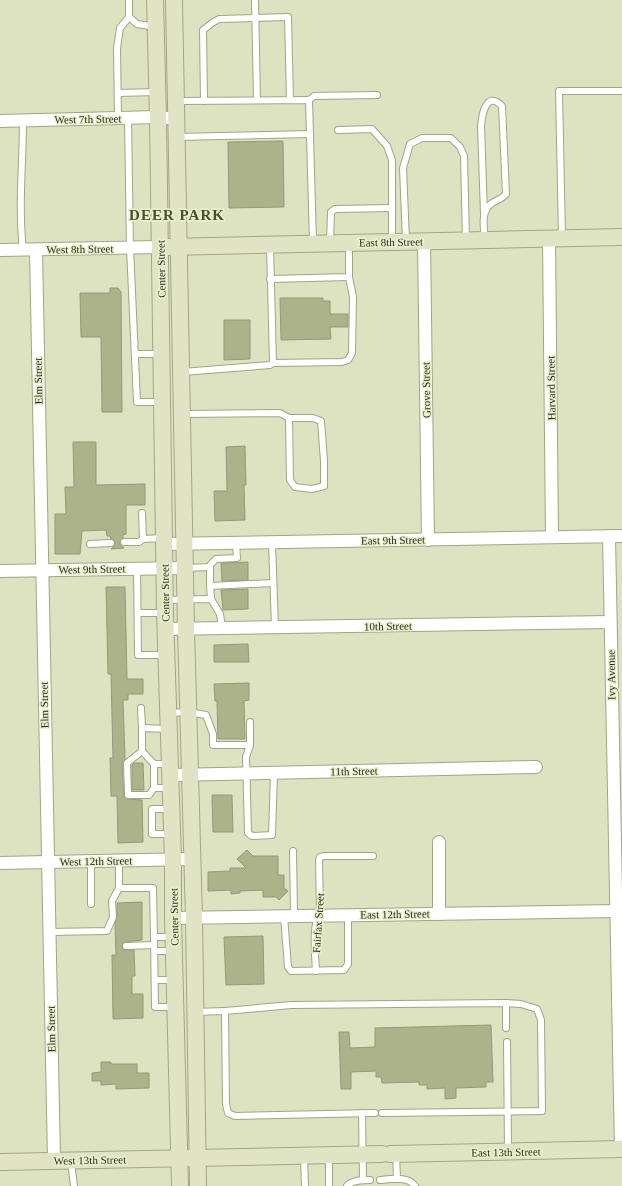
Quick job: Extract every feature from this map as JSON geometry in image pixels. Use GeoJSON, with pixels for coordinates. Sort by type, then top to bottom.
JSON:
{"type":"FeatureCollection","features":[{"type":"Feature","properties":{"kind":"main road","name":"Center Street"},"geometry":{"type":"LineString","coordinates":[[155,0],[158,92],[164,541],[172,809],[173,918],[180,1186]]}},
{"type":"Feature","properties":{"kind":"main road","name":"Center Street"},"geometry":{"type":"LineString","coordinates":[[174,0],[186,629],[194,918],[198,1186]]}},
{"type":"Feature","properties":{"kind":"main road","name":"East 8th Street"},"geometry":{"type":"LineString","coordinates":[[160,247],[622,237]]}},
{"type":"Feature","properties":{"kind":"main road","name":"East 13th Street"},"geometry":{"type":"LineString","coordinates":[[179,1158],[621,1149]]}},
{"type":"Feature","properties":{"kind":"main road","name":"West 13th Street"},"geometry":{"type":"LineString","coordinates":[[0,1162],[179,1158]]}},
{"type":"Feature","properties":{"kind":"street","name":"West 7th Street"},"geometry":{"type":"LineString","coordinates":[[0,121],[158,117],[177,119]]}},
{"type":"Feature","properties":{"kind":"street","name":"Harvard Street"},"geometry":{"type":"LineString","coordinates":[[552,537],[556,238]]}},
{"type":"Feature","properties":{"kind":"street","name":"Grove Street"},"geometry":{"type":"LineString","coordinates":[[424,241],[428,540]]}},
{"type":"Feature","properties":{"kind":"street","name":"West 8th Street"},"geometry":{"type":"LineString","coordinates":[[0,250],[160,247]]}},
{"type":"Feature","properties":{"kind":"street","name":"Elm Street"},"geometry":{"type":"LineString","coordinates":[[36,250],[41,570],[54,1160]]}},
{"type":"Feature","properties":{"kind":"street","name":"Ivy Avenue"},"geometry":{"type":"LineString","coordinates":[[609,536],[621,1149]]}},
{"type":"Feature","properties":{"kind":"street","name":"East 9th Street"},"geometry":{"type":"LineString","coordinates":[[164,541],[185,543],[236,543],[622,536]]}},
{"type":"Feature","properties":{"kind":"street","name":"West 9th Street"},"geometry":{"type":"LineString","coordinates":[[0,571],[185,568]]}},
{"type":"Feature","properties":{"kind":"street","name":"10th Street"},"geometry":{"type":"LineString","coordinates":[[166,614],[186,629],[610,622]]}},
{"type":"Feature","properties":{"kind":"street","name":"11th Street"},"geometry":{"type":"LineString","coordinates":[[171,776],[536,767]]}},
{"type":"Feature","properties":{"kind":"street"},"geometry":{"type":"LineString","coordinates":[[439,842],[439,914]]}},
{"type":"Feature","properties":{"kind":"street","name":"West 12th Street"},"geometry":{"type":"LineString","coordinates":[[0,863],[192,859]]}},
{"type":"Feature","properties":{"kind":"street","name":"East 12th Street"},"geometry":{"type":"LineString","coordinates":[[173,918],[616,911]]}},
{"type":"Feature","properties":{"kind":"lane"},"geometry":{"type":"LineString","coordinates":[[129,0],[129,17],[120,28],[117,48],[118,93],[123,118],[137,402],[162,402]]}},
{"type":"Feature","properties":{"kind":"lane"},"geometry":{"type":"LineString","coordinates":[[255,0],[257,100]]}},
{"type":"Feature","properties":{"kind":"lane"},"geometry":{"type":"LineString","coordinates":[[129,17],[137,24],[156,27]]}},
{"type":"Feature","properties":{"kind":"lane"},"geometry":{"type":"LineString","coordinates":[[204,100],[203,30],[219,19],[288,17],[290,100]]}},
{"type":"Feature","properties":{"kind":"lane"},"geometry":{"type":"LineString","coordinates":[[556,238],[559,91],[622,91]]}},
{"type":"Feature","properties":{"kind":"lane"},"geometry":{"type":"LineString","coordinates":[[118,93],[158,92]]}},
{"type":"Feature","properties":{"kind":"lane"},"geometry":{"type":"LineString","coordinates":[[176,101],[309,100],[314,96],[377,95]]}},
{"type":"Feature","properties":{"kind":"lane"},"geometry":{"type":"LineString","coordinates":[[309,100],[313,243]]}},
{"type":"Feature","properties":{"kind":"lane"},"geometry":{"type":"LineString","coordinates":[[484,214],[487,207],[506,194],[502,106],[498,102],[491,101],[487,104],[482,114],[481,126],[484,214],[485,240]]}},
{"type":"Feature","properties":{"kind":"lane"},"geometry":{"type":"LineString","coordinates":[[23,120],[21,186],[23,250]]}},
{"type":"Feature","properties":{"kind":"lane"},"geometry":{"type":"LineString","coordinates":[[338,130],[372,129],[387,146],[392,160],[392,208],[399,242]]}},
{"type":"Feature","properties":{"kind":"lane"},"geometry":{"type":"LineString","coordinates":[[177,137],[310,134]]}},
{"type":"Feature","properties":{"kind":"lane"},"geometry":{"type":"LineString","coordinates":[[399,242],[403,168],[410,144],[422,138],[451,138],[460,147],[464,156],[466,240]]}},
{"type":"Feature","properties":{"kind":"lane"},"geometry":{"type":"LineString","coordinates":[[330,243],[330,218],[331,212],[335,209],[392,208]]}},
{"type":"Feature","properties":{"kind":"lane"},"geometry":{"type":"LineString","coordinates":[[182,372],[270,365],[273,363],[342,362],[348,360],[352,353],[353,325],[353,297],[349,278],[349,243]]}},
{"type":"Feature","properties":{"kind":"lane"},"geometry":{"type":"LineString","coordinates":[[270,244],[273,363]]}},
{"type":"Feature","properties":{"kind":"lane"},"geometry":{"type":"LineString","coordinates":[[270,279],[349,278]]}},
{"type":"Feature","properties":{"kind":"lane"},"geometry":{"type":"LineString","coordinates":[[135,354],[162,354]]}},
{"type":"Feature","properties":{"kind":"lane"},"geometry":{"type":"LineString","coordinates":[[182,414],[265,412],[280,413],[289,418],[313,418],[321,421],[324,486],[312,489],[295,487],[290,480],[289,418]]}},
{"type":"Feature","properties":{"kind":"lane"},"geometry":{"type":"LineString","coordinates":[[142,513],[143,539]]}},
{"type":"Feature","properties":{"kind":"lane"},"geometry":{"type":"LineString","coordinates":[[124,542],[139,542],[143,539],[164,541]]}},
{"type":"Feature","properties":{"kind":"lane"},"geometry":{"type":"LineString","coordinates":[[272,542],[275,628]]}},
{"type":"Feature","properties":{"kind":"lane"},"geometry":{"type":"LineString","coordinates":[[90,544],[111,543]]}},
{"type":"Feature","properties":{"kind":"lane"},"geometry":{"type":"LineString","coordinates":[[222,628],[220,614],[211,599],[210,565],[216,559],[237,558],[236,543]]}},
{"type":"Feature","properties":{"kind":"lane"},"geometry":{"type":"LineString","coordinates":[[185,568],[210,567]]}},
{"type":"Feature","properties":{"kind":"lane"},"geometry":{"type":"LineString","coordinates":[[137,568],[138,655],[167,655]]}},
{"type":"Feature","properties":{"kind":"lane"},"geometry":{"type":"LineString","coordinates":[[210,586],[273,583]]}},
{"type":"Feature","properties":{"kind":"lane"},"geometry":{"type":"LineString","coordinates":[[138,613],[166,614],[186,600],[211,599]]}},
{"type":"Feature","properties":{"kind":"lane"},"geometry":{"type":"LineString","coordinates":[[141,708],[142,751],[154,764],[171,776],[154,788],[149,795],[128,795],[127,763],[142,751]]}},
{"type":"Feature","properties":{"kind":"lane"},"geometry":{"type":"LineString","coordinates":[[142,728],[169,721],[188,712],[206,715],[213,734],[213,745],[250,745]]}},
{"type":"Feature","properties":{"kind":"lane"},"geometry":{"type":"LineString","coordinates":[[250,722],[250,745],[246,757],[246,774],[248,833],[252,836],[272,835],[274,773]]}},
{"type":"Feature","properties":{"kind":"lane"},"geometry":{"type":"LineString","coordinates":[[154,764],[154,788]]}},
{"type":"Feature","properties":{"kind":"lane"},"geometry":{"type":"LineString","coordinates":[[293,851],[289,916],[289,969],[291,971],[344,970],[347,967],[348,915]]}},
{"type":"Feature","properties":{"kind":"lane","name":"Fairfax Street"},"geometry":{"type":"LineString","coordinates":[[316,971],[315,934],[321,905],[320,857],[373,856]]}},
{"type":"Feature","properties":{"kind":"lane"},"geometry":{"type":"LineString","coordinates":[[49,932],[107,931],[113,917],[112,901],[119,888],[119,860]]}},
{"type":"Feature","properties":{"kind":"lane"},"geometry":{"type":"LineString","coordinates":[[91,861],[91,904]]}},
{"type":"Feature","properties":{"kind":"lane"},"geometry":{"type":"LineString","coordinates":[[119,888],[153,888],[155,1007],[176,1007]]}},
{"type":"Feature","properties":{"kind":"lane"},"geometry":{"type":"LineString","coordinates":[[154,937],[174,944]]}},
{"type":"Feature","properties":{"kind":"lane"},"geometry":{"type":"LineString","coordinates":[[126,946],[155,948],[174,944]]}},
{"type":"Feature","properties":{"kind":"lane"},"geometry":{"type":"LineString","coordinates":[[155,980],[175,980]]}},
{"type":"Feature","properties":{"kind":"lane"},"geometry":{"type":"LineString","coordinates":[[506,1004],[506,1028]]}},
{"type":"Feature","properties":{"kind":"lane"},"geometry":{"type":"LineString","coordinates":[[195,1012],[291,1005],[521,1004],[537,1009],[541,1020],[542,1112],[382,1112]]}},
{"type":"Feature","properties":{"kind":"lane"},"geometry":{"type":"LineString","coordinates":[[225,1011],[226,1104],[228,1113],[235,1116],[375,1112]]}},
{"type":"Feature","properties":{"kind":"lane"},"geometry":{"type":"LineString","coordinates":[[507,1042],[508,1152]]}},
{"type":"Feature","properties":{"kind":"lane"},"geometry":{"type":"LineString","coordinates":[[362,1112],[363,1180]]}},
{"type":"Feature","properties":{"kind":"lane"},"geometry":{"type":"LineString","coordinates":[[389,1154],[397,1179]]}},
{"type":"Feature","properties":{"kind":"lane"},"geometry":{"type":"LineString","coordinates":[[329,1155],[329,1186]]}},
{"type":"Feature","properties":{"kind":"lane"},"geometry":{"type":"LineString","coordinates":[[304,1156],[305,1186]]}},
{"type":"Feature","properties":{"kind":"lane"},"geometry":{"type":"LineString","coordinates":[[71,1160],[74,1186]]}},
{"type":"Feature","properties":{"kind":"lane"},"geometry":{"type":"LineString","coordinates":[[347,1186],[348,1184],[363,1180],[370,1180]]}},
{"type":"Feature","properties":{"kind":"lane"},"geometry":{"type":"LineString","coordinates":[[380,1180],[406,1180],[413,1182],[415,1186]]}},
{"type":"Feature","properties":{"kind":"building"},"geometry":{"type":"Polygon","coordinates":[[[283,141],[284,207],[229,208],[228,142],[283,141]]]}},
{"type":"Feature","properties":{"kind":"building"},"geometry":{"type":"Polygon","coordinates":[[[110,288],[118,288],[121,292],[122,412],[102,412],[101,337],[81,337],[80,293],[110,293],[110,288]]]}},
{"type":"Feature","properties":{"kind":"building"},"geometry":{"type":"Polygon","coordinates":[[[280,298],[323,298],[323,301],[330,301],[330,314],[348,314],[348,327],[330,327],[331,339],[281,340],[280,298]]]}},
{"type":"Feature","properties":{"kind":"building"},"geometry":{"type":"Polygon","coordinates":[[[224,320],[250,320],[250,359],[224,360],[224,320]]]}},
{"type":"Feature","properties":{"kind":"building"},"geometry":{"type":"Polygon","coordinates":[[[73,442],[96,442],[96,485],[145,484],[145,505],[126,505],[126,534],[123,535],[120,542],[120,545],[124,548],[111,549],[115,545],[115,542],[110,536],[107,536],[106,530],[82,531],[80,554],[55,554],[55,514],[66,514],[65,487],[74,487],[73,442]]]}},
{"type":"Feature","properties":{"kind":"building"},"geometry":{"type":"Polygon","coordinates":[[[245,446],[245,520],[215,521],[214,491],[227,491],[226,447],[245,446]]]}},
{"type":"Feature","properties":{"kind":"building"},"geometry":{"type":"Polygon","coordinates":[[[248,562],[248,580],[222,581],[221,563],[248,562]]]}},
{"type":"Feature","properties":{"kind":"building"},"geometry":{"type":"Polygon","coordinates":[[[106,587],[125,587],[127,679],[143,679],[143,694],[128,694],[128,700],[123,700],[125,759],[122,763],[124,797],[128,799],[142,800],[143,842],[118,843],[117,796],[111,796],[110,758],[113,758],[111,674],[108,674],[106,587]]]}},
{"type":"Feature","properties":{"kind":"building"},"geometry":{"type":"Polygon","coordinates":[[[248,589],[248,609],[223,610],[221,590],[248,589]]]}},
{"type":"Feature","properties":{"kind":"building"},"geometry":{"type":"Polygon","coordinates":[[[248,644],[249,662],[214,662],[214,645],[248,644]]]}},
{"type":"Feature","properties":{"kind":"building"},"geometry":{"type":"Polygon","coordinates":[[[249,683],[249,700],[244,701],[245,739],[218,739],[217,701],[215,701],[214,684],[249,683]]]}},
{"type":"Feature","properties":{"kind":"building"},"geometry":{"type":"Polygon","coordinates":[[[134,763],[143,763],[144,790],[132,790],[132,765],[134,763]]]}},
{"type":"Feature","properties":{"kind":"building"},"geometry":{"type":"Polygon","coordinates":[[[212,795],[232,795],[233,832],[213,832],[212,795]]]}},
{"type":"Feature","properties":{"kind":"building"},"geometry":{"type":"Polygon","coordinates":[[[247,850],[253,856],[278,856],[278,875],[284,875],[284,888],[288,891],[279,900],[276,897],[263,897],[263,890],[240,891],[240,893],[231,894],[231,890],[208,891],[208,872],[230,871],[230,868],[246,868],[237,859],[247,850]]]}},
{"type":"Feature","properties":{"kind":"building"},"geometry":{"type":"Polygon","coordinates":[[[142,902],[142,940],[125,942],[122,946],[124,950],[134,950],[135,976],[132,976],[132,994],[143,994],[143,1018],[113,1019],[112,955],[116,955],[115,923],[117,917],[117,903],[142,902]]]}},
{"type":"Feature","properties":{"kind":"building"},"geometry":{"type":"Polygon","coordinates":[[[263,936],[264,984],[226,985],[224,937],[263,936]]]}},
{"type":"Feature","properties":{"kind":"building"},"geometry":{"type":"Polygon","coordinates":[[[491,1025],[493,1082],[486,1082],[486,1087],[456,1088],[456,1098],[445,1099],[445,1088],[427,1089],[427,1085],[419,1085],[419,1082],[382,1083],[381,1077],[376,1077],[376,1071],[351,1072],[351,1089],[341,1089],[339,1032],[349,1032],[350,1048],[375,1047],[375,1028],[491,1025]]]}},
{"type":"Feature","properties":{"kind":"building"},"geometry":{"type":"Polygon","coordinates":[[[101,1062],[111,1062],[111,1064],[137,1064],[137,1073],[149,1073],[149,1088],[116,1089],[116,1084],[101,1085],[101,1081],[92,1081],[92,1073],[101,1072],[101,1062]]]}},
{"type":"Feature","properties":{"kind":"district","name":"DEER PARK"},"geometry":{"type":"Point","coordinates":[177,215]}}]}
